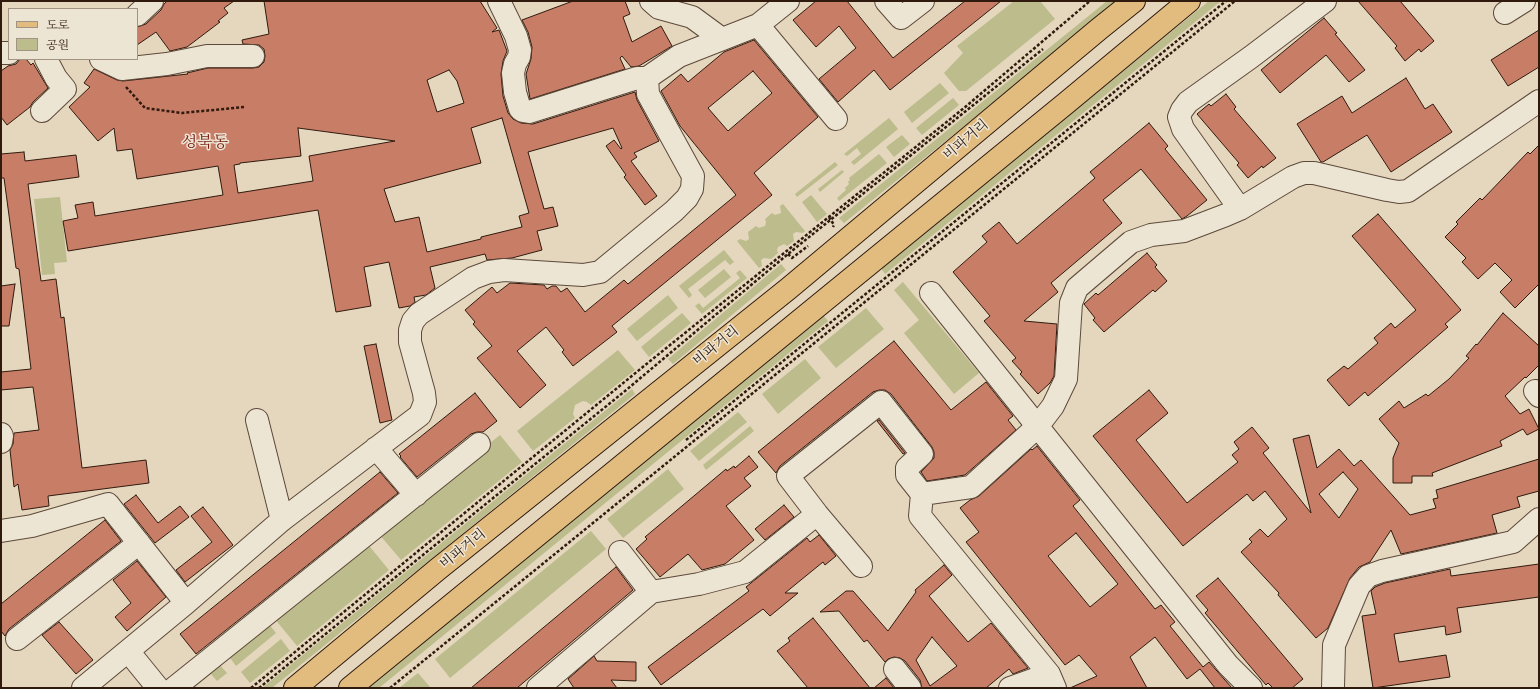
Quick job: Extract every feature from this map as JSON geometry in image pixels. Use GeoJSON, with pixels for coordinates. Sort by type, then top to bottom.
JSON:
{"type":"FeatureCollection","features":[{"type":"Feature","properties":{"kind":"main road","name":"비파거리"},"geometry":{"type":"LineString","coordinates":[[295,688],[438,569],[788,289],[1098,29],[1134,1]]}},
{"type":"Feature","properties":{"kind":"main road"},"geometry":{"type":"LineString","coordinates":[[350,688],[1189,1]]}},
{"type":"Feature","properties":{"kind":"street"},"geometry":{"type":"LineString","coordinates":[[138,14],[152,1]]}},
{"type":"Feature","properties":{"kind":"street"},"geometry":{"type":"LineString","coordinates":[[499,1],[516,36],[520,50],[513,73],[515,92],[520,109],[522,111],[529,112],[637,78],[647,78],[679,56],[758,25],[788,1]]}},
{"type":"Feature","properties":{"kind":"street"},"geometry":{"type":"LineString","coordinates":[[651,1],[659,8],[694,9],[722,40]]}},
{"type":"Feature","properties":{"kind":"street"},"geometry":{"type":"LineString","coordinates":[[886,1],[901,18],[923,1]]}},
{"type":"Feature","properties":{"kind":"street"},"geometry":{"type":"LineString","coordinates":[[1240,209],[1183,129],[1179,116],[1188,102],[1325,1]]}},
{"type":"Feature","properties":{"kind":"street"},"geometry":{"type":"LineString","coordinates":[[1505,13],[1524,1]]}},
{"type":"Feature","properties":{"kind":"street"},"geometry":{"type":"LineString","coordinates":[[758,25],[836,119]]}},
{"type":"Feature","properties":{"kind":"street"},"geometry":{"type":"LineString","coordinates":[[103,60],[122,69],[167,64],[207,56],[253,56]]}},
{"type":"Feature","properties":{"kind":"street"},"geometry":{"type":"LineString","coordinates":[[42,111],[65,89],[56,78],[47,60]]}},
{"type":"Feature","properties":{"kind":"street"},"geometry":{"type":"LineString","coordinates":[[83,688],[186,603],[282,520],[420,415],[425,402],[424,393],[410,342],[410,330],[413,321],[419,314],[473,278],[489,272],[504,270],[583,275],[600,272],[674,210],[686,198],[692,188],[693,176],[648,94],[647,78]]}},
{"type":"Feature","properties":{"kind":"street"},"geometry":{"type":"LineString","coordinates":[[922,494],[971,487],[1037,427],[1053,406],[1066,379],[1071,303],[1077,288],[1131,242],[1151,235],[1184,230],[1240,209],[1304,173],[1325,175],[1387,190],[1399,192],[1408,191],[1539,101]]}},
{"type":"Feature","properties":{"kind":"street"},"geometry":{"type":"LineString","coordinates":[[930,293],[1228,665],[1251,688]]}},
{"type":"Feature","properties":{"kind":"street"},"geometry":{"type":"LineString","coordinates":[[861,566],[817,514],[788,476],[881,402],[922,454],[907,468],[907,476],[922,494],[920,516],[1052,681],[1010,688]]}},
{"type":"Feature","properties":{"kind":"street"},"geometry":{"type":"LineString","coordinates":[[257,420],[282,520]]}},
{"type":"Feature","properties":{"kind":"street"},"geometry":{"type":"LineString","coordinates":[[1,434],[1,442]]}},
{"type":"Feature","properties":{"kind":"street"},"geometry":{"type":"LineString","coordinates":[[174,688],[479,444]]}},
{"type":"Feature","properties":{"kind":"street"},"geometry":{"type":"LineString","coordinates":[[376,448],[416,495]]}},
{"type":"Feature","properties":{"kind":"street"},"geometry":{"type":"LineString","coordinates":[[1,531],[32,526],[108,504],[186,603]]}},
{"type":"Feature","properties":{"kind":"street"},"geometry":{"type":"LineString","coordinates":[[538,688],[651,592],[699,584],[745,572],[817,514]]}},
{"type":"Feature","properties":{"kind":"street"},"geometry":{"type":"LineString","coordinates":[[1333,688],[1334,645],[1359,586],[1368,576],[1382,571],[1513,542],[1539,519]]}},
{"type":"Feature","properties":{"kind":"street"},"geometry":{"type":"LineString","coordinates":[[17,639],[139,543]]}},
{"type":"Feature","properties":{"kind":"street"},"geometry":{"type":"LineString","coordinates":[[620,552],[651,592]]}},
{"type":"Feature","properties":{"kind":"street"},"geometry":{"type":"LineString","coordinates":[[128,651],[158,688]]}},
{"type":"Feature","properties":{"kind":"street"},"geometry":{"type":"LineString","coordinates":[[895,669],[910,688]]}},
{"type":"Feature","properties":{"kind":"path"},"geometry":{"type":"LineString","coordinates":[[259,688],[625,391],[829,217],[964,108],[1090,1]]}},
{"type":"Feature","properties":{"kind":"path"},"geometry":{"type":"LineString","coordinates":[[684,442],[1226,1]]}},
{"type":"Feature","properties":{"kind":"path"},"geometry":{"type":"LineString","coordinates":[[390,688],[1235,1]]}},
{"type":"Feature","properties":{"kind":"path"},"geometry":{"type":"LineString","coordinates":[[251,688],[626,381],[788,253],[831,221],[1047,46]]}},
{"type":"Feature","properties":{"kind":"path"},"geometry":{"type":"LineString","coordinates":[[125,86],[145,108],[182,113],[244,107]]}},
{"type":"Feature","properties":{"kind":"path"},"geometry":{"type":"LineString","coordinates":[[829,217],[834,225],[832,228]]}},
{"type":"Feature","properties":{"kind":"path"},"geometry":{"type":"LineString","coordinates":[[788,253],[792,258],[808,246]]}},
{"type":"Feature","properties":{"kind":"green space"},"geometry":{"type":"Polygon","coordinates":[[[1014,1],[1040,1],[1055,19],[966,91],[959,91],[944,73],[963,53],[957,46],[1014,1]]]}},
{"type":"Feature","properties":{"kind":"green space"},"geometry":{"type":"Polygon","coordinates":[[[1107,1],[1119,1],[844,223],[839,218],[1107,1]]]}},
{"type":"Feature","properties":{"kind":"green space"},"geometry":{"type":"Polygon","coordinates":[[[1209,1],[1221,1],[885,274],[881,268],[1209,1]]]}},
{"type":"Feature","properties":{"kind":"green space"},"geometry":{"type":"Polygon","coordinates":[[[940,83],[949,93],[912,123],[904,112],[940,83]]]}},
{"type":"Feature","properties":{"kind":"green space"},"geometry":{"type":"Polygon","coordinates":[[[953,98],[959,105],[922,135],[916,128],[953,98]]]}},
{"type":"Feature","properties":{"kind":"green space"},"geometry":{"type":"Polygon","coordinates":[[[889,118],[898,129],[854,165],[851,162],[861,154],[857,148],[847,156],[844,154],[889,118]]]}},
{"type":"Feature","properties":{"kind":"green space"},"geometry":{"type":"Polygon","coordinates":[[[902,135],[910,144],[894,157],[886,147],[902,135]]]}},
{"type":"Feature","properties":{"kind":"green space"},"geometry":{"type":"Polygon","coordinates":[[[879,154],[887,163],[839,201],[837,198],[846,190],[845,188],[849,184],[848,182],[850,180],[849,178],[879,154]]]}},
{"type":"Feature","properties":{"kind":"green space"},"geometry":{"type":"Polygon","coordinates":[[[835,162],[838,165],[797,197],[795,194],[835,162]]]}},
{"type":"Feature","properties":{"kind":"green space"},"geometry":{"type":"Polygon","coordinates":[[[842,170],[844,172],[820,192],[818,189],[842,170]]]}},
{"type":"Feature","properties":{"kind":"green space"},"geometry":{"type":"Polygon","coordinates":[[[811,195],[827,214],[817,222],[802,202],[811,195]]]}},
{"type":"Feature","properties":{"kind":"green space"},"geometry":{"type":"Polygon","coordinates":[[[60,197],[67,262],[54,263],[55,274],[42,275],[34,199],[60,197]]]}},
{"type":"Feature","properties":{"kind":"green space"},"geometry":{"type":"Polygon","coordinates":[[[783,204],[805,231],[803,233],[796,232],[793,234],[794,241],[787,246],[784,244],[778,247],[778,253],[771,259],[764,258],[761,260],[762,266],[759,268],[737,241],[740,239],[746,241],[749,239],[748,232],[756,226],[759,228],[765,226],[765,219],[772,213],[775,215],[781,213],[780,206],[783,204]]]}},
{"type":"Feature","properties":{"kind":"green space"},"geometry":{"type":"Polygon","coordinates":[[[724,250],[734,262],[730,265],[725,260],[688,289],[692,295],[689,298],[679,286],[724,250]]]}},
{"type":"Feature","properties":{"kind":"green space"},"geometry":{"type":"Polygon","coordinates":[[[781,264],[786,270],[673,364],[668,359],[781,264]]]}},
{"type":"Feature","properties":{"kind":"green space"},"geometry":{"type":"Polygon","coordinates":[[[724,269],[731,277],[705,298],[698,290],[724,269]]]}},
{"type":"Feature","properties":{"kind":"green space"},"geometry":{"type":"Polygon","coordinates":[[[740,270],[747,278],[702,314],[695,306],[699,303],[703,308],[740,278],[736,273],[740,270]]]}},
{"type":"Feature","properties":{"kind":"green space"},"geometry":{"type":"Polygon","coordinates":[[[903,282],[979,373],[954,394],[904,333],[919,320],[894,290],[903,282]]]}},
{"type":"Feature","properties":{"kind":"green space"},"geometry":{"type":"Polygon","coordinates":[[[668,295],[678,308],[637,341],[627,329],[668,295]]]}},
{"type":"Feature","properties":{"kind":"green space"},"geometry":{"type":"Polygon","coordinates":[[[866,308],[884,329],[836,368],[818,347],[866,308]]]}},
{"type":"Feature","properties":{"kind":"green space"},"geometry":{"type":"Polygon","coordinates":[[[682,313],[691,323],[649,357],[641,347],[682,313]]]}},
{"type":"Feature","properties":{"kind":"green space"},"geometry":{"type":"Polygon","coordinates":[[[823,315],[828,321],[379,688],[367,688],[823,315]]]}},
{"type":"Feature","properties":{"kind":"green space"},"geometry":{"type":"Polygon","coordinates":[[[618,350],[635,370],[591,405],[583,401],[575,405],[573,414],[575,418],[533,451],[517,431],[618,350]]]}},
{"type":"Feature","properties":{"kind":"green space"},"geometry":{"type":"Polygon","coordinates":[[[805,359],[821,378],[778,414],[762,394],[805,359]]]}},
{"type":"Feature","properties":{"kind":"green space"},"geometry":{"type":"Polygon","coordinates":[[[632,389],[635,394],[272,688],[262,688],[632,389]]]}},
{"type":"Feature","properties":{"kind":"green space"},"geometry":{"type":"Polygon","coordinates":[[[738,412],[747,422],[699,461],[690,451],[738,412]]]}},
{"type":"Feature","properties":{"kind":"green space"},"geometry":{"type":"Polygon","coordinates":[[[750,426],[754,431],[706,470],[703,465],[750,426]]]}},
{"type":"Feature","properties":{"kind":"green space"},"geometry":{"type":"Polygon","coordinates":[[[500,435],[522,462],[401,560],[378,533],[500,435]]]}},
{"type":"Feature","properties":{"kind":"green space"},"geometry":{"type":"Polygon","coordinates":[[[668,469],[684,489],[623,538],[607,519],[668,469]]]}},
{"type":"Feature","properties":{"kind":"green space"},"geometry":{"type":"Polygon","coordinates":[[[591,531],[606,549],[450,678],[435,659],[591,531]]]}},
{"type":"Feature","properties":{"kind":"green space"},"geometry":{"type":"Polygon","coordinates":[[[366,542],[389,570],[297,646],[274,618],[366,542]]]}},
{"type":"Feature","properties":{"kind":"green space"},"geometry":{"type":"Polygon","coordinates":[[[268,623],[276,633],[236,666],[228,655],[268,623]]]}},
{"type":"Feature","properties":{"kind":"green space"},"geometry":{"type":"Polygon","coordinates":[[[281,639],[290,651],[250,683],[241,672],[281,639]]]}},
{"type":"Feature","properties":{"kind":"green space"},"geometry":{"type":"Polygon","coordinates":[[[218,663],[227,673],[217,681],[211,674],[194,688],[187,688],[218,663]]]}},
{"type":"Feature","properties":{"kind":"green space"},"geometry":{"type":"Polygon","coordinates":[[[418,673],[431,688],[399,688],[418,673]]]}},
{"type":"Feature","properties":{"kind":"building"},"geometry":{"type":"Polygon","coordinates":[[[167,1],[234,1],[224,8],[228,13],[218,21],[220,22],[187,47],[170,51],[156,32],[138,44],[138,27],[146,24],[161,10],[167,1]]]}},
{"type":"Feature","properties":{"kind":"building"},"geometry":{"type":"Polygon","coordinates":[[[264,1],[480,1],[497,28],[492,32],[499,30],[507,51],[503,61],[501,74],[503,96],[508,113],[513,119],[521,123],[533,124],[635,92],[637,100],[659,141],[634,153],[637,157],[631,161],[657,196],[645,205],[624,177],[626,175],[606,146],[614,140],[621,149],[622,148],[613,128],[528,152],[544,209],[553,207],[558,226],[537,231],[542,250],[512,258],[487,260],[485,254],[430,267],[435,288],[426,295],[414,297],[415,302],[410,306],[399,308],[389,262],[364,267],[371,306],[336,312],[318,210],[68,251],[63,221],[78,218],[75,205],[93,202],[95,216],[223,195],[218,166],[137,179],[132,149],[117,151],[114,128],[98,141],[69,107],[90,87],[84,83],[94,69],[117,80],[123,81],[188,74],[187,73],[208,68],[259,67],[264,62],[264,49],[259,45],[243,44],[242,40],[269,34],[264,1]],[[449,70],[427,80],[437,112],[464,103],[457,81],[449,70]],[[502,118],[471,128],[481,163],[384,189],[395,222],[419,217],[427,252],[522,227],[519,216],[529,213],[502,118]],[[298,128],[301,156],[234,165],[238,193],[313,181],[309,156],[395,141],[298,128]]]}},
{"type":"Feature","properties":{"kind":"building"},"geometry":{"type":"Polygon","coordinates":[[[573,1],[625,1],[630,14],[623,17],[632,42],[661,26],[672,46],[639,66],[631,67],[622,56],[620,58],[625,69],[530,99],[526,74],[531,59],[532,47],[528,32],[522,20],[573,1]]]}},
{"type":"Feature","properties":{"kind":"building"},"geometry":{"type":"Polygon","coordinates":[[[816,1],[847,1],[893,58],[965,1],[1001,1],[890,90],[874,70],[838,102],[819,79],[856,48],[839,26],[816,47],[793,20],[816,1]]]}},
{"type":"Feature","properties":{"kind":"building"},"geometry":{"type":"Polygon","coordinates":[[[1358,1],[1400,1],[1434,41],[1421,52],[1419,49],[1405,61],[1395,48],[1397,46],[1358,1]]]}},
{"type":"Feature","properties":{"kind":"building"},"geometry":{"type":"Polygon","coordinates":[[[1324,18],[1337,33],[1335,34],[1365,70],[1349,82],[1326,55],[1280,93],[1261,70],[1324,18]]]}},
{"type":"Feature","properties":{"kind":"building"},"geometry":{"type":"Polygon","coordinates":[[[1539,30],[1539,67],[1508,86],[1491,60],[1539,30]]]}},
{"type":"Feature","properties":{"kind":"building"},"geometry":{"type":"Polygon","coordinates":[[[754,40],[818,117],[754,173],[772,195],[612,326],[617,332],[573,366],[562,352],[564,350],[546,327],[517,351],[546,385],[520,408],[477,358],[492,346],[473,324],[475,322],[465,310],[492,287],[497,293],[510,283],[544,285],[547,289],[552,286],[556,286],[561,292],[567,288],[585,312],[624,280],[628,284],[736,195],[680,126],[661,91],[681,74],[688,82],[724,52],[754,40]],[[753,71],[708,108],[728,131],[772,93],[753,71]]]}},
{"type":"Feature","properties":{"kind":"building"},"geometry":{"type":"Polygon","coordinates":[[[19,60],[27,60],[31,65],[33,63],[48,88],[33,102],[30,107],[7,125],[1,117],[1,71],[8,66],[16,64],[19,60]]]}},
{"type":"Feature","properties":{"kind":"building"},"geometry":{"type":"Polygon","coordinates":[[[1406,78],[1425,109],[1433,104],[1452,132],[1391,172],[1367,135],[1321,162],[1297,124],[1342,96],[1352,113],[1406,78]]]}},
{"type":"Feature","properties":{"kind":"building"},"geometry":{"type":"Polygon","coordinates":[[[1226,94],[1236,107],[1234,109],[1276,158],[1263,168],[1262,166],[1248,178],[1237,165],[1239,163],[1197,114],[1209,104],[1211,106],[1226,94]]]}},
{"type":"Feature","properties":{"kind":"building"},"geometry":{"type":"Polygon","coordinates":[[[1149,123],[1168,146],[1165,149],[1207,200],[1182,219],[1141,169],[1103,200],[1122,223],[1051,283],[1058,292],[1024,321],[1057,324],[1054,376],[1050,383],[1038,394],[1020,374],[1022,372],[1012,361],[1016,358],[984,321],[990,316],[953,272],[987,242],[982,236],[999,222],[1017,244],[1095,178],[1090,172],[1149,123]]]}},
{"type":"Feature","properties":{"kind":"building"},"geometry":{"type":"Polygon","coordinates":[[[1539,145],[1539,284],[1515,308],[1500,292],[1512,280],[1495,263],[1478,279],[1462,262],[1466,258],[1445,237],[1458,224],[1456,222],[1480,198],[1482,200],[1528,152],[1530,154],[1539,145]]]}},
{"type":"Feature","properties":{"kind":"building"},"geometry":{"type":"Polygon","coordinates":[[[24,152],[25,161],[76,155],[79,177],[28,184],[41,281],[56,279],[61,318],[64,317],[82,468],[146,460],[149,483],[48,496],[49,506],[22,510],[18,484],[14,487],[10,450],[13,444],[14,433],[39,430],[33,387],[1,390],[1,372],[31,369],[19,269],[16,268],[4,178],[1,178],[1,154],[24,152]]]}},
{"type":"Feature","properties":{"kind":"building"},"geometry":{"type":"Polygon","coordinates":[[[1378,214],[1461,310],[1445,324],[1448,327],[1368,396],[1365,392],[1349,406],[1327,380],[1344,366],[1348,369],[1378,343],[1374,338],[1391,323],[1395,328],[1416,310],[1352,236],[1378,214]]]}},
{"type":"Feature","properties":{"kind":"building"},"geometry":{"type":"Polygon","coordinates":[[[1147,253],[1157,265],[1155,267],[1167,281],[1155,292],[1153,290],[1104,332],[1093,320],[1095,318],[1084,304],[1096,293],[1098,295],[1147,253]]]}},
{"type":"Feature","properties":{"kind":"building"},"geometry":{"type":"Polygon","coordinates":[[[15,284],[9,326],[1,326],[1,286],[15,284]]]}},
{"type":"Feature","properties":{"kind":"building"},"geometry":{"type":"Polygon","coordinates":[[[1503,313],[1539,346],[1539,365],[1505,396],[1520,414],[1529,409],[1539,429],[1527,435],[1523,429],[1500,441],[1502,446],[1432,473],[1433,476],[1412,476],[1412,483],[1393,483],[1393,458],[1399,443],[1379,419],[1399,401],[1404,408],[1426,394],[1428,396],[1449,379],[1469,358],[1466,356],[1503,313]]]}},
{"type":"Feature","properties":{"kind":"building"},"geometry":{"type":"Polygon","coordinates":[[[894,341],[951,410],[986,382],[1013,416],[1008,420],[1016,430],[965,475],[927,481],[921,472],[934,458],[932,447],[891,394],[885,390],[879,390],[873,392],[780,466],[776,473],[758,452],[894,341]]]}},
{"type":"Feature","properties":{"kind":"building"},"geometry":{"type":"Polygon","coordinates":[[[376,344],[392,420],[380,423],[364,346],[376,344]]]}},
{"type":"Feature","properties":{"kind":"building"},"geometry":{"type":"Polygon","coordinates":[[[1149,390],[1168,413],[1136,440],[1187,503],[1238,462],[1232,455],[1239,449],[1234,442],[1252,427],[1269,448],[1263,453],[1311,513],[1293,439],[1309,435],[1317,468],[1339,449],[1354,466],[1361,460],[1410,515],[1436,508],[1433,499],[1438,498],[1436,490],[1539,459],[1539,491],[1517,497],[1520,507],[1492,515],[1497,533],[1401,554],[1391,530],[1370,562],[1359,567],[1350,578],[1328,628],[1316,638],[1278,595],[1279,593],[1241,552],[1252,542],[1249,539],[1260,529],[1268,537],[1287,519],[1265,491],[1253,501],[1247,494],[1183,546],[1093,436],[1149,390]],[[1343,472],[1319,494],[1339,518],[1358,489],[1343,472]]]}},
{"type":"Feature","properties":{"kind":"building"},"geometry":{"type":"Polygon","coordinates":[[[475,393],[497,421],[483,432],[471,434],[417,477],[399,454],[475,393]]]}},
{"type":"Feature","properties":{"kind":"building"},"geometry":{"type":"Polygon","coordinates":[[[879,420],[905,453],[903,454],[877,421],[879,420]]]}},
{"type":"Feature","properties":{"kind":"building"},"geometry":{"type":"Polygon","coordinates":[[[1037,446],[1080,500],[1073,506],[1155,609],[1161,605],[1175,622],[1170,626],[1203,667],[1209,662],[1232,688],[1215,688],[1200,669],[1187,679],[1155,637],[1130,657],[1147,688],[1070,688],[1097,676],[1079,655],[1065,665],[966,542],[979,532],[960,508],[970,500],[979,496],[1031,449],[1032,450],[1037,446]],[[1076,533],[1048,556],[1090,607],[1118,584],[1076,533]]]}},
{"type":"Feature","properties":{"kind":"building"},"geometry":{"type":"Polygon","coordinates":[[[749,456],[758,467],[744,478],[751,486],[726,506],[754,540],[725,564],[702,570],[688,554],[660,577],[636,549],[647,539],[645,537],[726,469],[727,471],[734,466],[735,468],[749,456]]]}},
{"type":"Feature","properties":{"kind":"building"},"geometry":{"type":"Polygon","coordinates":[[[380,472],[398,493],[196,654],[180,634],[380,472]]]}},
{"type":"Feature","properties":{"kind":"building"},"geometry":{"type":"Polygon","coordinates":[[[136,495],[158,523],[180,506],[189,517],[155,543],[124,504],[136,495]]]}},
{"type":"Feature","properties":{"kind":"building"},"geometry":{"type":"Polygon","coordinates":[[[784,505],[794,517],[765,540],[755,529],[784,505]]]}},
{"type":"Feature","properties":{"kind":"building"},"geometry":{"type":"Polygon","coordinates":[[[203,507],[233,545],[185,582],[176,570],[212,542],[191,516],[203,507]]]}},
{"type":"Feature","properties":{"kind":"building"},"geometry":{"type":"Polygon","coordinates":[[[105,520],[121,541],[9,629],[5,636],[1,631],[1,604],[105,520]]]}},
{"type":"Feature","properties":{"kind":"building"},"geometry":{"type":"Polygon","coordinates":[[[819,535],[836,556],[825,565],[823,562],[785,593],[798,593],[770,616],[763,609],[661,685],[648,667],[749,591],[746,587],[807,538],[810,542],[819,535]]]}},
{"type":"Feature","properties":{"kind":"building"},"geometry":{"type":"Polygon","coordinates":[[[137,561],[166,597],[127,631],[115,617],[131,603],[113,580],[137,561]]]}},
{"type":"Feature","properties":{"kind":"building"},"geometry":{"type":"Polygon","coordinates":[[[1539,564],[1539,597],[1457,608],[1461,632],[1446,635],[1445,626],[1394,634],[1399,662],[1446,655],[1450,677],[1373,688],[1362,616],[1376,614],[1371,591],[1375,587],[1385,583],[1450,569],[1451,576],[1539,564]]]}},
{"type":"Feature","properties":{"kind":"building"},"geometry":{"type":"Polygon","coordinates":[[[944,565],[952,575],[929,596],[968,642],[991,623],[1028,668],[1013,674],[1009,669],[986,688],[922,688],[920,680],[905,661],[894,657],[885,662],[867,640],[864,642],[839,611],[820,612],[846,591],[853,591],[888,631],[916,592],[915,590],[944,565]],[[932,637],[916,660],[930,686],[957,666],[932,637]]]}},
{"type":"Feature","properties":{"kind":"building"},"geometry":{"type":"Polygon","coordinates":[[[616,567],[633,590],[517,688],[471,688],[616,567]]]}},
{"type":"Feature","properties":{"kind":"building"},"geometry":{"type":"Polygon","coordinates":[[[1218,578],[1303,679],[1292,688],[1273,688],[1268,683],[1266,685],[1205,613],[1208,610],[1196,596],[1218,578]]]}},
{"type":"Feature","properties":{"kind":"building"},"geometry":{"type":"Polygon","coordinates":[[[813,618],[870,688],[808,688],[777,651],[790,641],[788,638],[813,618]]]}},
{"type":"Feature","properties":{"kind":"building"},"geometry":{"type":"Polygon","coordinates":[[[59,622],[93,660],[76,674],[42,635],[59,622]]]}},
{"type":"Feature","properties":{"kind":"building"},"geometry":{"type":"Polygon","coordinates":[[[594,656],[597,661],[636,662],[636,681],[611,680],[617,688],[574,688],[568,679],[594,656]]]}},
{"type":"Feature","properties":{"kind":"building"},"geometry":{"type":"Polygon","coordinates":[[[886,678],[894,688],[874,688],[886,678]]]}},
{"type":"Feature","properties":{"kind":"district","name":"성북동"},"geometry":{"type":"Point","coordinates":[205,143]}}]}
